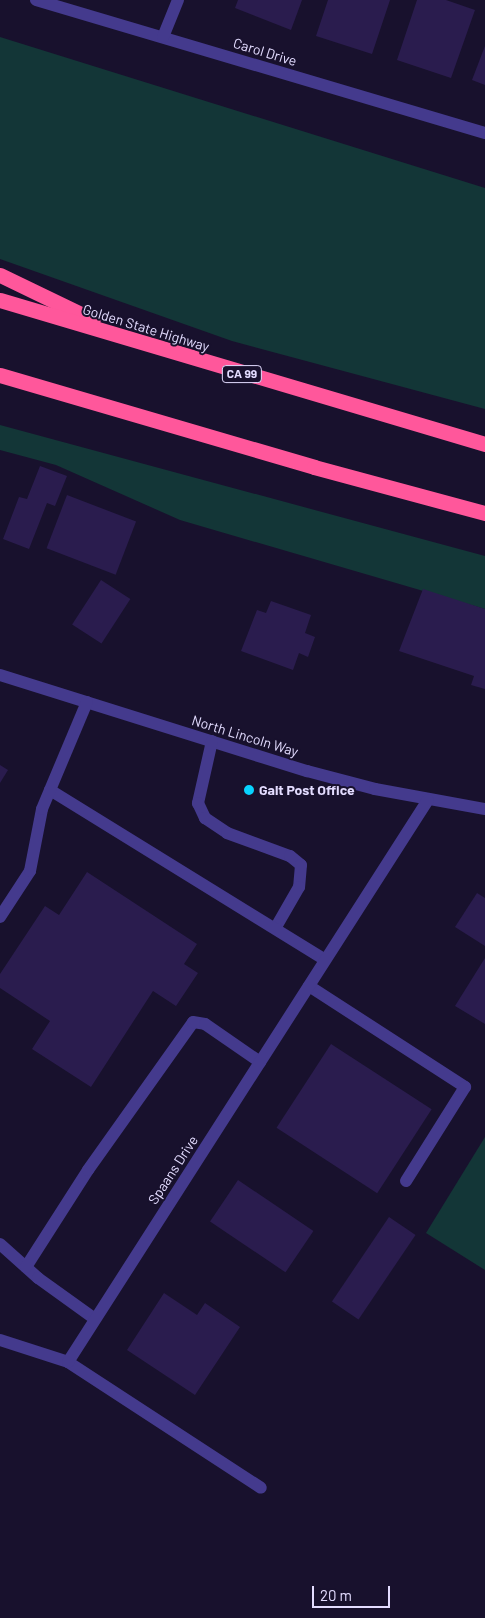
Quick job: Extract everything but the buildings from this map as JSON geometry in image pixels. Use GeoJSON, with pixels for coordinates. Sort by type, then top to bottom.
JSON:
{"type":"FeatureCollection","features":[{"type":"Feature","properties":{"kind":"highway"},"geometry":{"type":"LineString","coordinates":[[0,275],[128,338]]}},
{"type":"Feature","properties":{"kind":"highway","name":"Golden State Highway"},"geometry":{"type":"LineString","coordinates":[[0,300],[326,400],[485,444]]}},
{"type":"Feature","properties":{"kind":"highway"},"geometry":{"type":"LineString","coordinates":[[0,375],[314,467],[485,513]]}},
{"type":"Feature","properties":{"kind":"street","name":"Carol Drive"},"geometry":{"type":"LineString","coordinates":[[36,0],[485,133]]}},
{"type":"Feature","properties":{"kind":"street"},"geometry":{"type":"LineString","coordinates":[[163,37],[178,0]]}},
{"type":"Feature","properties":{"kind":"street","name":"North Lincoln Way"},"geometry":{"type":"LineString","coordinates":[[0,675],[307,771],[428,800],[485,809]]}},
{"type":"Feature","properties":{"kind":"street"},"geometry":{"type":"LineString","coordinates":[[0,917],[30,871],[42,809],[87,702]]}},
{"type":"Feature","properties":{"kind":"street"},"geometry":{"type":"LineString","coordinates":[[212,741],[198,803],[205,818],[227,833],[290,856],[301,865],[299,887],[276,927]]}},
{"type":"Feature","properties":{"kind":"street"},"geometry":{"type":"LineString","coordinates":[[50,790],[276,927],[325,960]]}},
{"type":"Feature","properties":{"kind":"street","name":"Spaans Drive"},"geometry":{"type":"LineString","coordinates":[[68,1362],[428,800]]}},
{"type":"Feature","properties":{"kind":"street"},"geometry":{"type":"LineString","coordinates":[[309,986],[465,1087],[406,1181]]}},
{"type":"Feature","properties":{"kind":"street"},"geometry":{"type":"LineString","coordinates":[[26,1268],[88,1170],[192,1022],[205,1024],[260,1062]]}},
{"type":"Feature","properties":{"kind":"street"},"geometry":{"type":"LineString","coordinates":[[0,1244],[26,1268],[95,1319]]}},
{"type":"Feature","properties":{"kind":"street"},"geometry":{"type":"LineString","coordinates":[[0,1340],[68,1362],[261,1488]]}},
{"type":"Feature","properties":{"kind":"green space"},"geometry":{"type":"Polygon","coordinates":[[[0,37],[485,188],[485,409],[232,341],[0,259],[0,37]]]}},
{"type":"Feature","properties":{"kind":"green space"},"geometry":{"type":"Polygon","coordinates":[[[0,425],[485,556],[485,609],[180,520],[56,465],[0,450],[0,425]]]}},
{"type":"Feature","properties":{"kind":"green space"},"geometry":{"type":"Polygon","coordinates":[[[485,1137],[485,1270],[426,1233],[485,1137]]]}},
{"type":"Feature","properties":{"kind":"place","name":"Galt Post Office"},"geometry":{"type":"Point","coordinates":[249,790]}}]}
